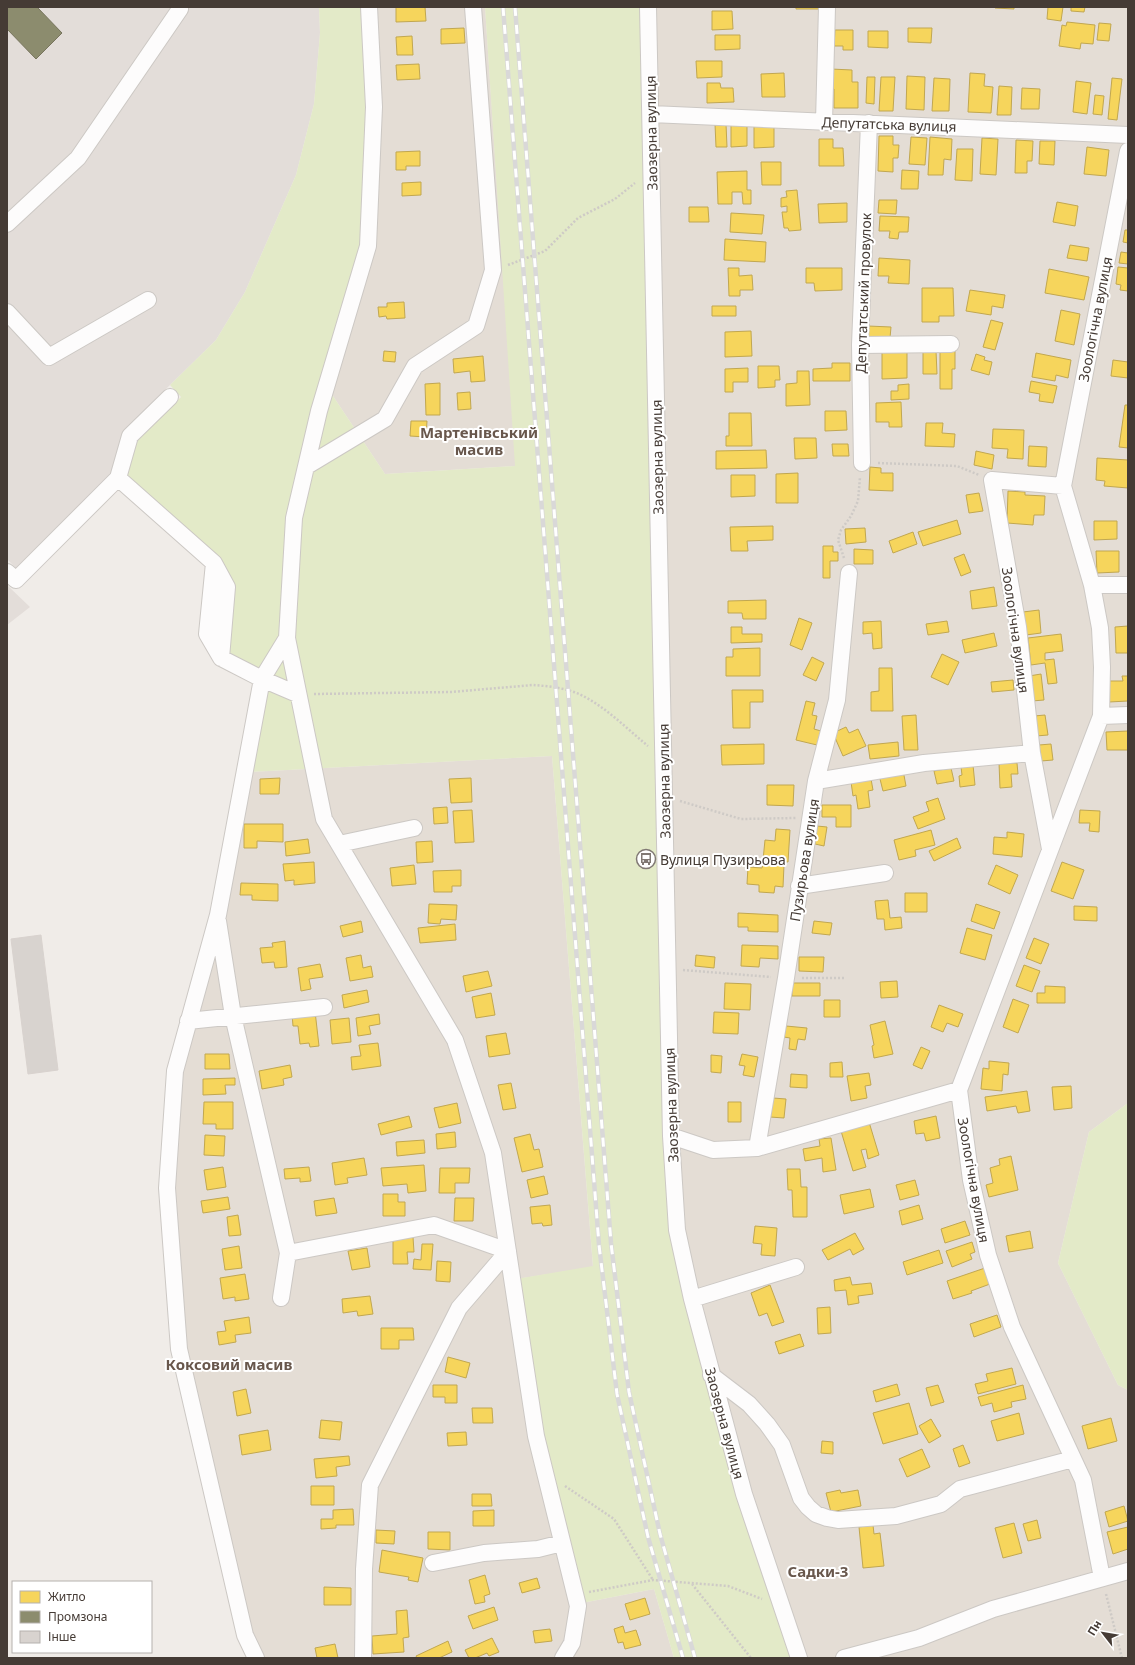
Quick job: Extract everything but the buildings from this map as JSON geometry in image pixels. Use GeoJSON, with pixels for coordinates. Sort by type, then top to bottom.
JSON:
{"type":"FeatureCollection","features":[{"type":"Feature","properties":{"kind":"street"},"geometry":{"type":"LineString","coordinates":[[7,224],[78,158],[180,9],[178,7]]}},
{"type":"Feature","properties":{"kind":"street"},"geometry":{"type":"LineString","coordinates":[[369,7],[374,107],[368,246],[319,411],[294,518],[287,638],[324,819],[455,1040],[493,1153],[536,1436],[578,1606],[572,1643],[563,1658]]}},
{"type":"Feature","properties":{"kind":"street"},"geometry":{"type":"LineString","coordinates":[[306,466],[385,419],[415,366],[476,326],[493,270],[472,7]]}},
{"type":"Feature","properties":{"kind":"street","name":"Заозерна вулиця"},"geometry":{"type":"LineString","coordinates":[[648,7],[671,1136],[678,1230],[692,1300],[744,1494],[799,1658]]}},
{"type":"Feature","properties":{"kind":"street"},"geometry":{"type":"LineString","coordinates":[[824,122],[827,7]]}},
{"type":"Feature","properties":{"kind":"street","name":"Депутатська вулиця"},"geometry":{"type":"LineString","coordinates":[[650,114],[1128,135]]}},
{"type":"Feature","properties":{"kind":"street","name":"Депутатський провулок"},"geometry":{"type":"LineString","coordinates":[[862,463],[860,345],[869,124]]}},
{"type":"Feature","properties":{"kind":"street","name":"Зоологічна вулиця"},"geometry":{"type":"LineString","coordinates":[[1102,1578],[1082,1480],[1012,1327],[988,1255],[971,1180],[959,1090],[1101,716],[1102,667],[1100,628],[1092,585],[1063,486],[1128,151]]}},
{"type":"Feature","properties":{"kind":"street"},"geometry":{"type":"LineString","coordinates":[[7,312],[49,357],[148,300]]}},
{"type":"Feature","properties":{"kind":"street"},"geometry":{"type":"LineString","coordinates":[[860,345],[951,344]]}},
{"type":"Feature","properties":{"kind":"street"},"geometry":{"type":"LineString","coordinates":[[7,572],[16,580],[118,478],[130,436],[170,397]]}},
{"type":"Feature","properties":{"kind":"street"},"geometry":{"type":"LineString","coordinates":[[118,478],[214,563],[207,634],[221,658],[262,679],[298,694]]}},
{"type":"Feature","properties":{"kind":"street"},"geometry":{"type":"LineString","coordinates":[[992,480],[1063,486]]}},
{"type":"Feature","properties":{"kind":"street","name":"Зоологічна вулиця"},"geometry":{"type":"LineString","coordinates":[[992,480],[1018,627],[1032,753],[1050,850]]}},
{"type":"Feature","properties":{"kind":"street","name":"Пузирьова вулиця"},"geometry":{"type":"LineString","coordinates":[[757,1148],[786,978],[816,781],[837,700],[849,573]]}},
{"type":"Feature","properties":{"kind":"street"},"geometry":{"type":"LineString","coordinates":[[1092,585],[1128,585]]}},
{"type":"Feature","properties":{"kind":"street"},"geometry":{"type":"LineString","coordinates":[[256,1658],[245,1635],[179,1349],[167,1188],[175,1070],[218,915],[262,679],[287,638]]}},
{"type":"Feature","properties":{"kind":"street"},"geometry":{"type":"LineString","coordinates":[[1101,716],[1128,716]]}},
{"type":"Feature","properties":{"kind":"street"},"geometry":{"type":"LineString","coordinates":[[816,781],[924,763],[1032,753]]}},
{"type":"Feature","properties":{"kind":"street"},"geometry":{"type":"LineString","coordinates":[[340,844],[414,828]]}},
{"type":"Feature","properties":{"kind":"street"},"geometry":{"type":"LineString","coordinates":[[799,886],[885,873]]}},
{"type":"Feature","properties":{"kind":"street"},"geometry":{"type":"LineString","coordinates":[[218,915],[233,1016],[288,1252],[281,1298]]}},
{"type":"Feature","properties":{"kind":"street"},"geometry":{"type":"LineString","coordinates":[[188,1021],[324,1006]]}},
{"type":"Feature","properties":{"kind":"street"},"geometry":{"type":"LineString","coordinates":[[671,1136],[713,1150],[757,1148],[959,1090]]}},
{"type":"Feature","properties":{"kind":"street"},"geometry":{"type":"LineString","coordinates":[[288,1252],[434,1225],[508,1251]]}},
{"type":"Feature","properties":{"kind":"street"},"geometry":{"type":"LineString","coordinates":[[363,1658],[364,1569],[370,1485],[459,1308],[508,1251]]}},
{"type":"Feature","properties":{"kind":"street"},"geometry":{"type":"LineString","coordinates":[[692,1300],[796,1267]]}},
{"type":"Feature","properties":{"kind":"street"},"geometry":{"type":"LineString","coordinates":[[712,1375],[749,1404],[767,1424],[782,1445],[801,1498],[816,1514],[827,1518],[838,1520],[896,1516],[942,1504],[960,1489],[1073,1459]]}},
{"type":"Feature","properties":{"kind":"street"},"geometry":{"type":"LineString","coordinates":[[433,1563],[484,1553],[538,1549],[562,1543]]}},
{"type":"Feature","properties":{"kind":"street"},"geometry":{"type":"LineString","coordinates":[[844,1658],[919,1638],[993,1609],[1128,1571]]}},
{"type":"Feature","properties":{"kind":"path"},"geometry":{"type":"LineString","coordinates":[[493,270],[545,251],[578,218],[615,199],[652,170]]}},
{"type":"Feature","properties":{"kind":"path"},"geometry":{"type":"LineString","coordinates":[[849,573],[838,540],[840,530],[851,516],[858,501],[862,463],[957,466],[992,480]]}},
{"type":"Feature","properties":{"kind":"path"},"geometry":{"type":"LineString","coordinates":[[298,694],[451,692],[533,685],[547,686],[578,694],[597,704],[663,759]]}},
{"type":"Feature","properties":{"kind":"path"},"geometry":{"type":"LineString","coordinates":[[664,796],[741,819],[810,818]]}},
{"type":"Feature","properties":{"kind":"path"},"geometry":{"type":"LineString","coordinates":[[668,969],[786,978],[844,978]]}},
{"type":"Feature","properties":{"kind":"path"},"geometry":{"type":"LineString","coordinates":[[545,1474],[614,1519],[653,1580]]}},
{"type":"Feature","properties":{"kind":"path"},"geometry":{"type":"LineString","coordinates":[[1102,1578],[1122,1658]]}},
{"type":"Feature","properties":{"kind":"path"},"geometry":{"type":"LineString","coordinates":[[575,1595],[653,1580],[728,1586],[781,1606]]}},
{"type":"Feature","properties":{"kind":"path"},"geometry":{"type":"LineString","coordinates":[[692,1584],[751,1658]]}},
{"type":"Feature","properties":{"kind":"shaded area"},"geometry":{"type":"Polygon","coordinates":[[[7,7],[319,7],[320,33],[314,104],[296,175],[245,292],[216,340],[123,431],[112,474],[16,568],[7,559],[7,7]]]}},
{"type":"Feature","properties":{"kind":"shaded area"},"geometry":{"type":"Polygon","coordinates":[[[365,7],[485,7],[516,466],[385,474],[323,381],[365,7]]]}},
{"type":"Feature","properties":{"kind":"shaded area"},"geometry":{"type":"Polygon","coordinates":[[[648,7],[1128,7],[1128,1103],[1089,1132],[1058,1263],[1118,1385],[1128,1390],[1128,1658],[799,1658],[781,1606],[677,1230],[648,7]]]}},
{"type":"Feature","properties":{"kind":"shaded area"},"geometry":{"type":"Polygon","coordinates":[[[7,585],[30,607],[7,625],[7,585]]]}},
{"type":"Feature","properties":{"kind":"shaded area"},"geometry":{"type":"Polygon","coordinates":[[[552,756],[593,1267],[517,1279],[582,1603],[654,1589],[674,1658],[262,1658],[250,1633],[185,1348],[174,1186],[181,1071],[251,772],[552,756]]]}},
{"type":"Feature","properties":{"kind":"green space"},"geometry":{"type":"Polygon","coordinates":[[[319,7],[365,7],[370,108],[364,245],[323,381],[385,474],[515,466],[485,7],[648,7],[671,1136],[692,1299],[799,1658],[674,1658],[654,1589],[582,1603],[541,1438],[516,1279],[593,1266],[552,756],[251,772],[268,677],[228,656],[234,585],[220,560],[127,477],[137,441],[181,397],[170,385],[216,340],[245,292],[296,175],[314,104],[320,33],[319,7]]]}},
{"type":"Feature","properties":{"kind":"green space"},"geometry":{"type":"Polygon","coordinates":[[[1128,1103],[1128,1390],[1118,1385],[1058,1263],[1089,1132],[1128,1103]]]}},
{"type":"Feature","properties":{"kind":"railway"},"geometry":{"type":"LineString","coordinates":[[503,7],[599,1245],[617,1394],[648,1537],[683,1658]]}},
{"type":"Feature","properties":{"kind":"railway"},"geometry":{"type":"LineString","coordinates":[[515,7],[611,1243],[629,1392],[660,1534],[695,1658]]}},
{"type":"Feature","properties":{"kind":"place","name":"Вулиця Пузирьова"},"geometry":{"type":"Point","coordinates":[646,859]}},
{"type":"Feature","properties":{"kind":"district","name":"Мартенівський масив"},"geometry":{"type":"Point","coordinates":[479,440]}},
{"type":"Feature","properties":{"kind":"district","name":"Коксовий масив"},"geometry":{"type":"Point","coordinates":[229,1364]}},
{"type":"Feature","properties":{"kind":"district","name":"Садки-3"},"geometry":{"type":"Point","coordinates":[818,1571]}}]}
